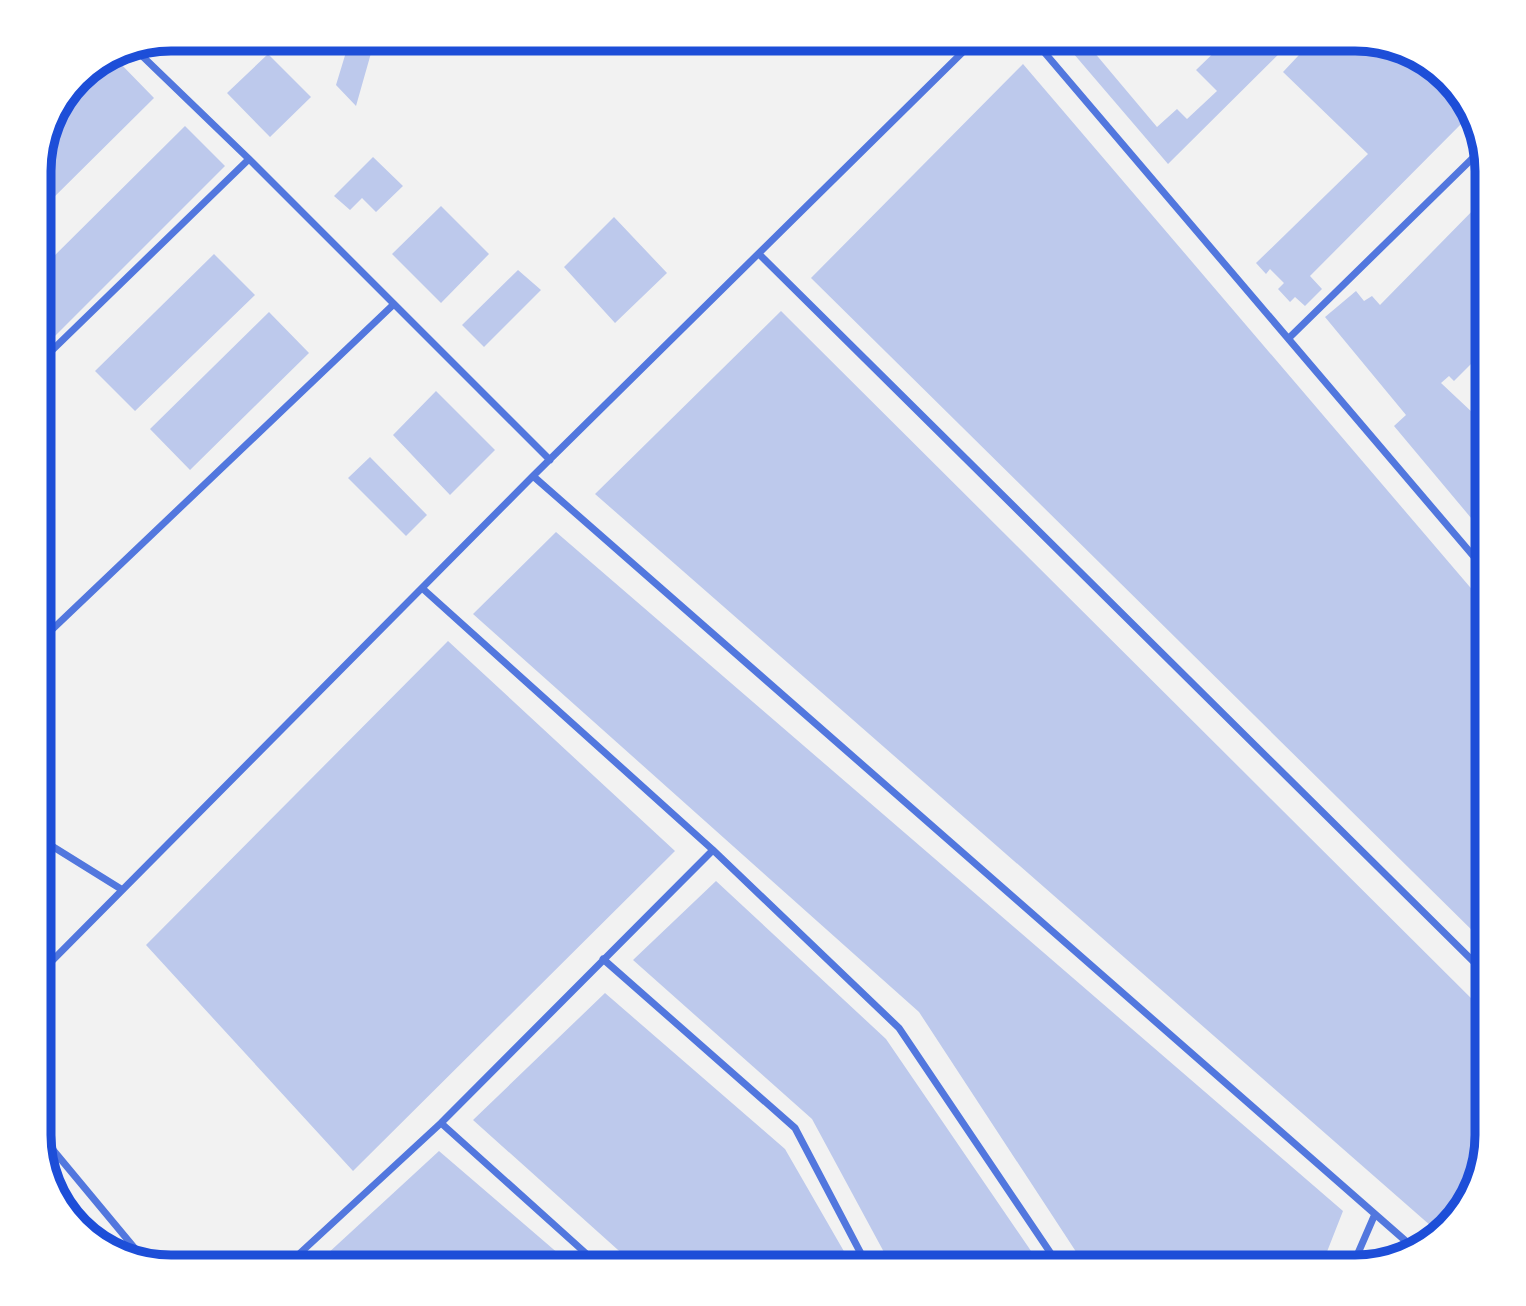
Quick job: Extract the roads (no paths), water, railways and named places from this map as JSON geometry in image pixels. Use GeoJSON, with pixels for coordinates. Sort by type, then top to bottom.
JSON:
{"type":"FeatureCollection","features":[{"type":"Feature","properties":{"kind":"street"},"geometry":{"type":"LineString","coordinates":[[51,962],[533,476],[963,51]]}},
{"type":"Feature","properties":{"kind":"street"},"geometry":{"type":"LineString","coordinates":[[1043,51],[1475,557]]}},
{"type":"Feature","properties":{"kind":"street"},"geometry":{"type":"LineString","coordinates":[[141,55],[550,460]]}},
{"type":"Feature","properties":{"kind":"street"},"geometry":{"type":"LineString","coordinates":[[1290,337],[1474,157]]}},
{"type":"Feature","properties":{"kind":"street"},"geometry":{"type":"LineString","coordinates":[[51,351],[249,159]]}},
{"type":"Feature","properties":{"kind":"street"},"geometry":{"type":"LineString","coordinates":[[759,254],[1475,962]]}},
{"type":"Feature","properties":{"kind":"street"},"geometry":{"type":"LineString","coordinates":[[51,631],[394,304]]}},
{"type":"Feature","properties":{"kind":"street"},"geometry":{"type":"LineString","coordinates":[[533,476],[1408,1243]]}},
{"type":"Feature","properties":{"kind":"street"},"geometry":{"type":"LineString","coordinates":[[422,588],[713,849],[899,1028],[1051,1255]]}},
{"type":"Feature","properties":{"kind":"street"},"geometry":{"type":"LineString","coordinates":[[51,845],[121,889]]}},
{"type":"Feature","properties":{"kind":"street"},"geometry":{"type":"LineString","coordinates":[[299,1255],[440,1123],[713,849]]}},
{"type":"Feature","properties":{"kind":"street"},"geometry":{"type":"LineString","coordinates":[[603,959],[795,1128],[861,1255]]}},
{"type":"Feature","properties":{"kind":"street"},"geometry":{"type":"LineString","coordinates":[[440,1123],[587,1255]]}},
{"type":"Feature","properties":{"kind":"street"},"geometry":{"type":"LineString","coordinates":[[52,1149],[136,1250]]}},
{"type":"Feature","properties":{"kind":"street"},"geometry":{"type":"LineString","coordinates":[[1358,1255],[1375,1214]]}}]}
